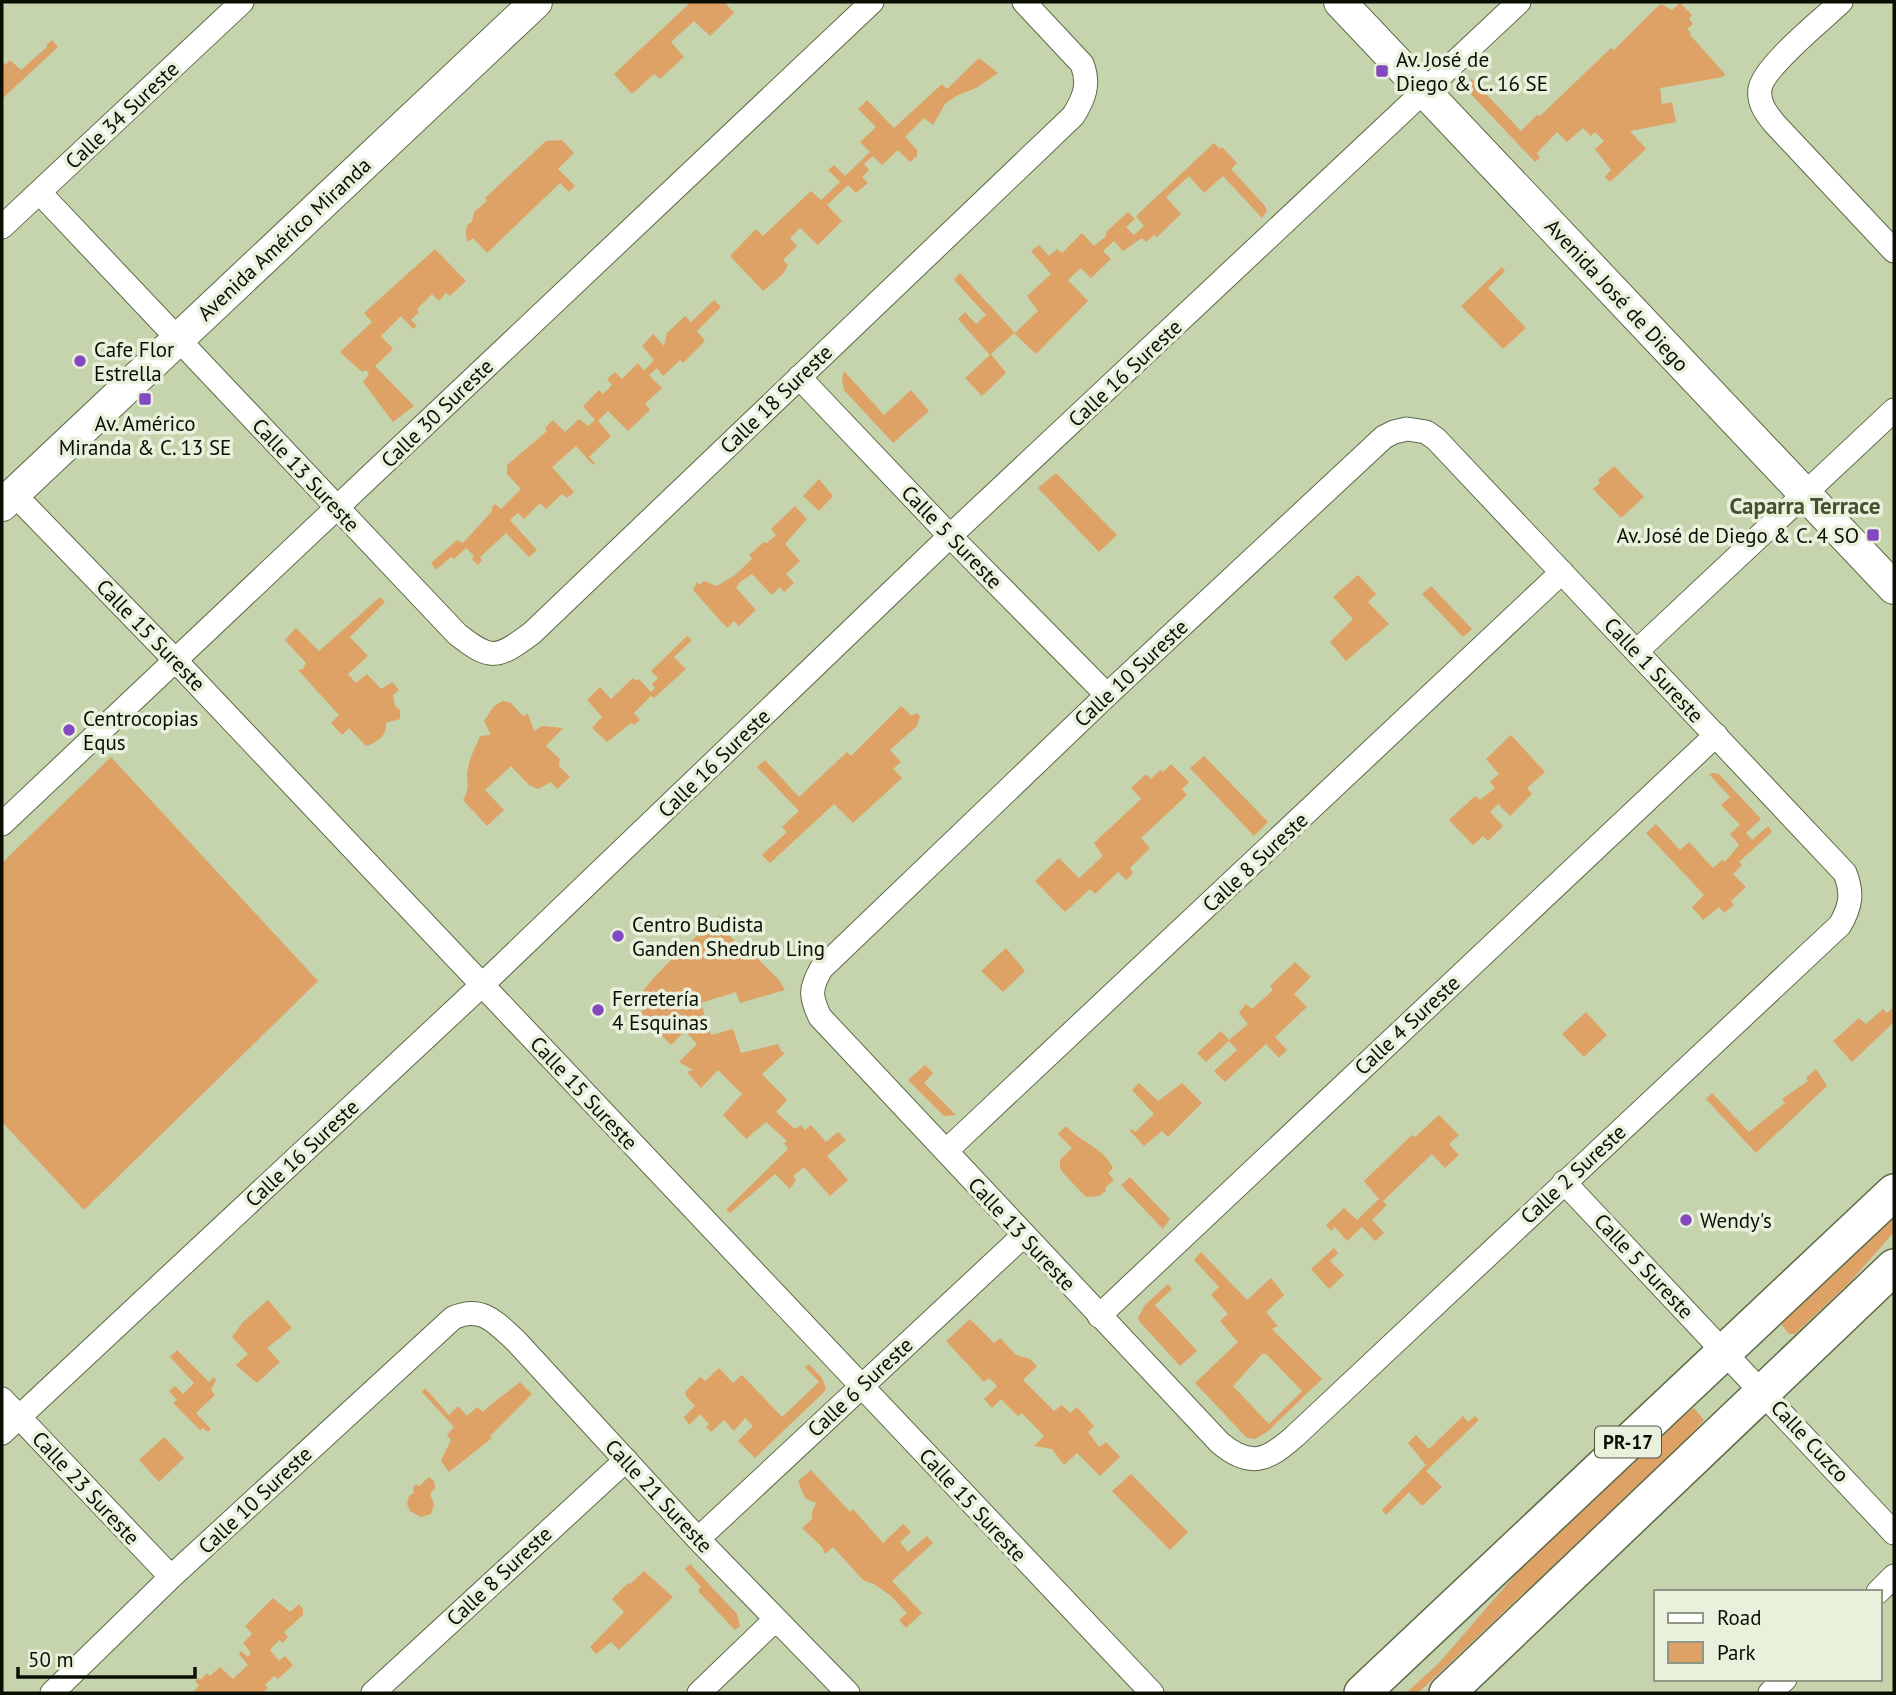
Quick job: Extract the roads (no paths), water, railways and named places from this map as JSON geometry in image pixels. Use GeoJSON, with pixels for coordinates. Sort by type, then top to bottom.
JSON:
{"type":"FeatureCollection","features":[{"type":"Feature","properties":{"kind":"main road","name":"Avenida Américo Miranda"},"geometry":{"type":"LineString","coordinates":[[8,499],[536,2]]}},
{"type":"Feature","properties":{"kind":"main road","name":"Avenida José de Diego"},"geometry":{"type":"LineString","coordinates":[[1340,2],[1894,588]]}},
{"type":"Feature","properties":{"kind":"main road","name":"PR-17"},"geometry":{"type":"LineString","coordinates":[[1362,1693],[1894,1192]]}},
{"type":"Feature","properties":{"kind":"main road","name":"PR-17"},"geometry":{"type":"LineString","coordinates":[[1447,1693],[1894,1267]]}},
{"type":"Feature","properties":{"kind":"street","name":"Calle 34 Sureste"},"geometry":{"type":"LineString","coordinates":[[2,227],[242,2]]}},
{"type":"Feature","properties":{"kind":"street","name":"Calle 30 Sureste"},"geometry":{"type":"LineString","coordinates":[[2,824],[872,2]]}},
{"type":"Feature","properties":{"kind":"street","name":"Calle 18 Sureste"},"geometry":{"type":"LineString","coordinates":[[457,634],[478,651],[494,655],[510,649],[531,633],[1073,116],[1082,103],[1086,89],[1086,74],[1082,64],[1024,2]]}},
{"type":"Feature","properties":{"kind":"street","name":"Calle 16 Sureste"},"geometry":{"type":"LineString","coordinates":[[2,1433],[482,985],[950,536],[1518,2]]}},
{"type":"Feature","properties":{"kind":"street"},"geometry":{"type":"LineString","coordinates":[[1841,2],[1764,77],[1760,99],[1764,109],[1894,251]]}},
{"type":"Feature","properties":{"kind":"street","name":"Calle 13 Sureste"},"geometry":{"type":"LineString","coordinates":[[40,193],[457,634]]}},
{"type":"Feature","properties":{"kind":"street","name":"Calle 5 Sureste"},"geometry":{"type":"LineString","coordinates":[[799,377],[950,536],[1107,695]]}},
{"type":"Feature","properties":{"kind":"street"},"geometry":{"type":"LineString","coordinates":[[1637,651],[1894,410]]}},
{"type":"Feature","properties":{"kind":"street","name":"Calle 10 Sureste"},"geometry":{"type":"LineString","coordinates":[[840,950],[1107,695],[1384,438],[1407,429],[1426,432],[1436,439]]}},
{"type":"Feature","properties":{"kind":"street","name":"Calle 1 Sureste"},"geometry":{"type":"LineString","coordinates":[[1436,439],[1845,873],[1851,896],[1849,910]]}},
{"type":"Feature","properties":{"kind":"street","name":"Calle 15 Sureste"},"geometry":{"type":"LineString","coordinates":[[8,499],[176,660],[1152,1693]]}},
{"type":"Feature","properties":{"kind":"street","name":"Calle 8 Sureste"},"geometry":{"type":"LineString","coordinates":[[946,1151],[1562,572]]}},
{"type":"Feature","properties":{"kind":"street","name":"Calle 4 Sureste"},"geometry":{"type":"LineString","coordinates":[[1099,1316],[1716,735]]}},
{"type":"Feature","properties":{"kind":"street","name":"Calle 2 Sureste"},"geometry":{"type":"LineString","coordinates":[[1295,1436],[1840,925],[1849,910]]}},
{"type":"Feature","properties":{"kind":"street","name":"Calle 13 Sureste"},"geometry":{"type":"LineString","coordinates":[[840,950],[821,969],[812,985],[813,1002],[820,1017],[1023,1236],[1234,1454],[1248,1459],[1261,1459],[1276,1452],[1295,1436]]}},
{"type":"Feature","properties":{"kind":"street","name":"Calle 5 Sureste"},"geometry":{"type":"LineString","coordinates":[[1564,1182],[1725,1351]]}},
{"type":"Feature","properties":{"kind":"street","name":"Calle 6 Sureste"},"geometry":{"type":"LineString","coordinates":[[698,1539],[1023,1236]]}},
{"type":"Feature","properties":{"kind":"street","name":"Calle 21 Sureste"},"geometry":{"type":"LineString","coordinates":[[464,1313],[475,1312],[488,1317],[499,1326],[775,1620],[848,1693]]}},
{"type":"Feature","properties":{"kind":"street","name":"Calle 10 Sureste"},"geometry":{"type":"LineString","coordinates":[[52,1693],[171,1577],[453,1318],[464,1313]]}},
{"type":"Feature","properties":{"kind":"street","name":"Calle Cuzco"},"geometry":{"type":"LineString","coordinates":[[1725,1351],[1894,1533]]}},
{"type":"Feature","properties":{"kind":"street","name":"Calle 23 Sureste"},"geometry":{"type":"LineString","coordinates":[[2,1398],[171,1577]]}},
{"type":"Feature","properties":{"kind":"street","name":"Calle 8 Sureste"},"geometry":{"type":"LineString","coordinates":[[373,1693],[626,1460]]}},
{"type":"Feature","properties":{"kind":"street"},"geometry":{"type":"LineString","coordinates":[[1880,1590],[1894,1576]]}},
{"type":"Feature","properties":{"kind":"street"},"geometry":{"type":"LineString","coordinates":[[699,1693],[775,1620]]}},
{"type":"Feature","properties":{"kind":"street"},"geometry":{"type":"LineString","coordinates":[[1770,1693],[1783,1681]]}},
{"type":"Feature","properties":{"kind":"place","name":"Av. José de Diego & C. 16 SE"},"geometry":{"type":"Point","coordinates":[1382,71]}},
{"type":"Feature","properties":{"kind":"place","name":"Cafe Flor Estrella"},"geometry":{"type":"Point","coordinates":[80,361]}},
{"type":"Feature","properties":{"kind":"place","name":"Av. Américo Miranda & C. 13 SE"},"geometry":{"type":"Point","coordinates":[145,399]}},
{"type":"Feature","properties":{"kind":"place","name":"Av. José de Diego & C. 4 SO"},"geometry":{"type":"Point","coordinates":[1873,535]}},
{"type":"Feature","properties":{"kind":"place","name":"Centrocopias Equs"},"geometry":{"type":"Point","coordinates":[69,730]}},
{"type":"Feature","properties":{"kind":"place","name":"Centro Budista Ganden Shedrub Ling"},"geometry":{"type":"Point","coordinates":[618,936]}},
{"type":"Feature","properties":{"kind":"place","name":"Ferretería 4 Esquinas"},"geometry":{"type":"Point","coordinates":[598,1010]}},
{"type":"Feature","properties":{"kind":"place","name":"Wendy's"},"geometry":{"type":"Point","coordinates":[1686,1220]}},
{"type":"Feature","properties":{"kind":"district","name":"Caparra Terrace"},"geometry":{"type":"Point","coordinates":[1805,505]}}]}
